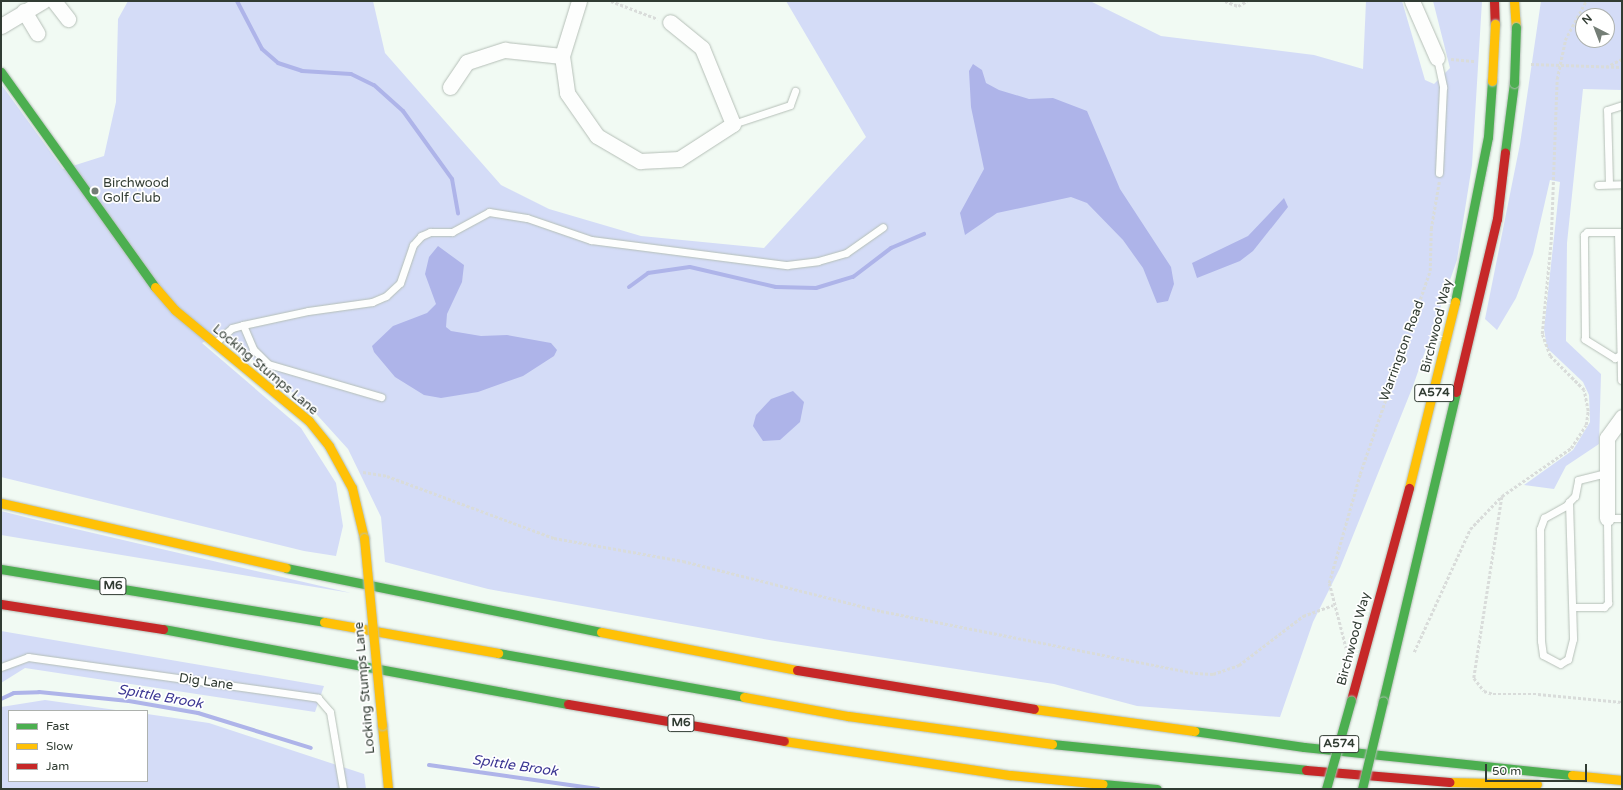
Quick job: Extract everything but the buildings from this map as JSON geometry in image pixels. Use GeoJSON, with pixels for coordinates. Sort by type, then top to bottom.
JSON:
{"type":"FeatureCollection","features":[{"type":"Feature","properties":{"kind":"main road","name":"Birchwood Way"},"geometry":{"type":"LineString","coordinates":[[1326,789],[1419,452],[1466,259],[1488,137],[1495,24],[1494,1]]}},
{"type":"Feature","properties":{"kind":"main road","name":"A574"},"geometry":{"type":"LineString","coordinates":[[1362,789],[1497,219],[1514,83],[1516,27],[1514,1]]}},
{"type":"Feature","properties":{"kind":"main road","name":"Locking Stumps Lane"},"geometry":{"type":"LineString","coordinates":[[1,72],[143,274],[175,310],[213,344],[309,421],[343,469],[360,512],[364,538],[388,789]]}},
{"type":"Feature","properties":{"kind":"main road"},"geometry":{"type":"LineString","coordinates":[[1,503],[326,577],[763,664],[1029,708],[1304,747],[1622,780]]}},
{"type":"Feature","properties":{"kind":"main road"},"geometry":{"type":"LineString","coordinates":[[1,560],[226,604]]}},
{"type":"Feature","properties":{"kind":"main road","name":"M6"},"geometry":{"type":"LineString","coordinates":[[1,569],[226,604],[848,716],[1009,740],[1404,780],[1544,784]]}},
{"type":"Feature","properties":{"kind":"main road","name":"M6"},"geometry":{"type":"LineString","coordinates":[[1,604],[209,636],[603,711],[827,747],[1010,775],[1157,789]]}},
{"type":"Feature","properties":{"kind":"main road"},"geometry":{"type":"LineString","coordinates":[[1,612],[209,636]]}},
{"type":"Feature","properties":{"kind":"main road"},"geometry":{"type":"LineString","coordinates":[[1560,785],[1622,786]]}},
{"type":"Feature","properties":{"kind":"street"},"geometry":{"type":"LineString","coordinates":[[1,26],[43,1]]}},
{"type":"Feature","properties":{"kind":"street"},"geometry":{"type":"LineString","coordinates":[[54,1],[68,19]]}},
{"type":"Feature","properties":{"kind":"street"},"geometry":{"type":"LineString","coordinates":[[579,1],[562,56],[567,93],[597,136],[640,161],[679,159],[733,124],[702,48],[670,22]]}},
{"type":"Feature","properties":{"kind":"street"},"geometry":{"type":"LineString","coordinates":[[1412,1],[1437,58]]}},
{"type":"Feature","properties":{"kind":"street"},"geometry":{"type":"LineString","coordinates":[[24,11],[37,32]]}},
{"type":"Feature","properties":{"kind":"street"},"geometry":{"type":"LineString","coordinates":[[450,87],[467,62],[505,50],[562,56]]}},
{"type":"Feature","properties":{"kind":"street"},"geometry":{"type":"LineString","coordinates":[[1607,518],[1606,438],[1622,417]]}},
{"type":"Feature","properties":{"kind":"lane"},"geometry":{"type":"LineString","coordinates":[[1437,58],[1443,87],[1439,173]]}},
{"type":"Feature","properties":{"kind":"lane"},"geometry":{"type":"LineString","coordinates":[[733,124],[790,104],[796,91]]}},
{"type":"Feature","properties":{"kind":"lane"},"geometry":{"type":"LineString","coordinates":[[1609,184],[1607,110],[1622,105]]}},
{"type":"Feature","properties":{"kind":"lane"},"geometry":{"type":"LineString","coordinates":[[1598,184],[1622,184]]}},
{"type":"Feature","properties":{"kind":"lane"},"geometry":{"type":"LineString","coordinates":[[213,344],[232,328],[243,325],[308,311],[372,302],[400,284],[413,245],[420,236],[430,232],[452,232],[489,212],[527,218],[591,240],[787,265],[818,262],[846,253],[884,227]]}},
{"type":"Feature","properties":{"kind":"lane"},"geometry":{"type":"LineString","coordinates":[[1620,355],[1615,358],[1585,337],[1584,235],[1587,232],[1620,232],[1620,355],[1620,380]]}},
{"type":"Feature","properties":{"kind":"lane"},"geometry":{"type":"LineString","coordinates":[[243,325],[253,349],[268,364],[381,397]]}},
{"type":"Feature","properties":{"kind":"lane"},"geometry":{"type":"LineString","coordinates":[[1569,502],[1544,518],[1540,529],[1541,641],[1543,655],[1552,662],[1560,664],[1571,652],[1573,607],[1569,502],[1578,480],[1607,473]]}},
{"type":"Feature","properties":{"kind":"lane"},"geometry":{"type":"LineString","coordinates":[[1573,607],[1604,607],[1608,603],[1607,518],[1622,518]]}},
{"type":"Feature","properties":{"kind":"lane","name":"Dig Lane"},"geometry":{"type":"LineString","coordinates":[[1,667],[28,657],[318,698],[330,712],[343,789]]}},
{"type":"Feature","properties":{"kind":"path"},"geometry":{"type":"LineString","coordinates":[[612,1],[670,22]]}},
{"type":"Feature","properties":{"kind":"path"},"geometry":{"type":"LineString","coordinates":[[1225,1],[1238,6],[1247,1]]}},
{"type":"Feature","properties":{"kind":"path"},"geometry":{"type":"LineString","coordinates":[[1410,659],[1470,529],[1502,496],[1571,448],[1586,425],[1588,411],[1584,390],[1550,356],[1542,334],[1551,240],[1560,65],[1565,40],[1586,1]]}},
{"type":"Feature","properties":{"kind":"path"},"geometry":{"type":"LineString","coordinates":[[1605,67],[1622,59]]}},
{"type":"Feature","properties":{"kind":"path"},"geometry":{"type":"LineString","coordinates":[[1560,65],[1622,67]]}},
{"type":"Feature","properties":{"kind":"path","name":"Warrington Road"},"geometry":{"type":"LineString","coordinates":[[1346,653],[1328,583],[1360,474],[1430,271],[1439,173]]}},
{"type":"Feature","properties":{"kind":"path"},"geometry":{"type":"LineString","coordinates":[[343,469],[387,476],[554,538],[684,561],[881,611],[1195,673],[1213,674],[1239,665],[1303,616],[1333,605]]}},
{"type":"Feature","properties":{"kind":"path"},"geometry":{"type":"LineString","coordinates":[[1502,496],[1474,678],[1484,691],[1493,694],[1538,694],[1622,702]]}},
{"type":"Feature","properties":{"kind":"shaded area","name":"Birchwood Golf Club"},"geometry":{"type":"Polygon","coordinates":[[[128,1],[373,1],[385,53],[501,185],[549,209],[641,236],[764,248],[866,137],[786,1],[1090,1],[1161,36],[1314,55],[1363,69],[1366,1],[1402,1],[1425,80],[1434,84],[1450,68],[1433,1],[1482,1],[1472,165],[1457,260],[1413,386],[1340,568],[1313,622],[1280,717],[1137,706],[1054,684],[775,641],[488,589],[385,562],[381,517],[348,449],[309,406],[221,333],[202,343],[301,428],[336,483],[343,526],[336,556],[304,551],[1,477],[1,84],[63,169],[104,156],[116,102],[118,19],[128,1]]]}},
{"type":"Feature","properties":{"kind":"shaded area"},"geometry":{"type":"Polygon","coordinates":[[[1541,1],[1622,1],[1622,90],[1583,89],[1567,243],[1566,341],[1601,374],[1599,444],[1566,466],[1554,489],[1524,485],[1573,450],[1590,422],[1589,395],[1583,382],[1547,348],[1544,329],[1560,182],[1550,180],[1533,254],[1516,298],[1497,330],[1485,319],[1520,144],[1541,1]]]}},
{"type":"Feature","properties":{"kind":"shaded area"},"geometry":{"type":"Polygon","coordinates":[[[1,511],[33,519],[351,593],[1,535],[1,511]]]}},
{"type":"Feature","properties":{"kind":"shaded area"},"geometry":{"type":"Polygon","coordinates":[[[1,631],[324,686],[315,712],[25,668],[1,683],[1,631]]]}},
{"type":"Feature","properties":{"kind":"shaded area"},"geometry":{"type":"Polygon","coordinates":[[[45,700],[116,710],[8,710],[8,782],[148,782],[148,714],[209,723],[364,774],[366,789],[1,789],[1,707],[45,700]]]}},
{"type":"Feature","properties":{"kind":"water"},"geometry":{"type":"Polygon","coordinates":[[[973,64],[982,70],[986,83],[999,90],[1029,99],[1053,98],[1087,111],[1120,189],[1171,267],[1174,284],[1168,301],[1157,303],[1143,268],[1123,240],[1087,203],[1071,197],[997,213],[965,235],[960,213],[984,169],[971,107],[969,71],[973,64]]]}},
{"type":"Feature","properties":{"kind":"water"},"geometry":{"type":"Polygon","coordinates":[[[1284,198],[1288,207],[1253,251],[1240,261],[1197,278],[1192,263],[1248,236],[1284,198]]]}},
{"type":"Feature","properties":{"kind":"water"},"geometry":{"type":"Polygon","coordinates":[[[438,246],[464,265],[462,282],[447,314],[446,327],[451,331],[481,336],[507,335],[551,343],[557,350],[554,356],[523,376],[478,392],[441,398],[424,395],[395,377],[374,352],[372,346],[393,326],[427,313],[436,304],[425,274],[429,257],[438,246]]]}},
{"type":"Feature","properties":{"kind":"water"},"geometry":{"type":"Polygon","coordinates":[[[793,391],[804,402],[800,422],[780,440],[763,441],[753,426],[756,415],[771,399],[793,391]]]}},
{"type":"Feature","properties":{"kind":"waterway"},"geometry":{"type":"LineString","coordinates":[[237,1],[262,49],[278,63],[302,71],[351,74],[374,85],[403,111],[452,179],[458,213]]}},
{"type":"Feature","properties":{"kind":"waterway"},"geometry":{"type":"LineString","coordinates":[[629,287],[648,273],[690,267],[776,287],[816,288],[853,277],[891,248],[924,234]]}},
{"type":"Feature","properties":{"kind":"waterway","name":"Spittle Brook"},"geometry":{"type":"LineString","coordinates":[[1,699],[14,693],[39,692],[129,701],[198,713],[311,748]]}},
{"type":"Feature","properties":{"kind":"waterway","name":"Spittle Brook"},"geometry":{"type":"LineString","coordinates":[[429,765],[598,789]]}},
{"type":"Feature","properties":{"kind":"traffic: fast"},"geometry":{"type":"LineString","coordinates":[[1514,83],[1516,27]]}},
{"type":"Feature","properties":{"kind":"traffic: fast"},"geometry":{"type":"LineString","coordinates":[[1,72],[155,287]]}},
{"type":"Feature","properties":{"kind":"traffic: fast"},"geometry":{"type":"LineString","coordinates":[[1455,302],[1488,137],[1492,81]]}},
{"type":"Feature","properties":{"kind":"traffic: fast"},"geometry":{"type":"LineString","coordinates":[[1505,152],[1514,83]]}},
{"type":"Feature","properties":{"kind":"traffic: fast"},"geometry":{"type":"LineString","coordinates":[[1383,701],[1456,392]]}},
{"type":"Feature","properties":{"kind":"traffic: fast"},"geometry":{"type":"LineString","coordinates":[[286,568],[601,632]]}},
{"type":"Feature","properties":{"kind":"traffic: fast"},"geometry":{"type":"LineString","coordinates":[[1,569],[324,622]]}},
{"type":"Feature","properties":{"kind":"traffic: fast"},"geometry":{"type":"LineString","coordinates":[[163,629],[568,704]]}},
{"type":"Feature","properties":{"kind":"traffic: fast"},"geometry":{"type":"LineString","coordinates":[[498,653],[744,697]]}},
{"type":"Feature","properties":{"kind":"traffic: fast"},"geometry":{"type":"LineString","coordinates":[[1326,789],[1351,700]]}},
{"type":"Feature","properties":{"kind":"traffic: fast"},"geometry":{"type":"LineString","coordinates":[[1362,789],[1383,701]]}},
{"type":"Feature","properties":{"kind":"traffic: fast"},"geometry":{"type":"LineString","coordinates":[[1194,731],[1304,747],[1572,775]]}},
{"type":"Feature","properties":{"kind":"traffic: fast"},"geometry":{"type":"LineString","coordinates":[[1052,744],[1306,770]]}},
{"type":"Feature","properties":{"kind":"traffic: fast"},"geometry":{"type":"LineString","coordinates":[[1103,784],[1157,789]]}},
{"type":"Feature","properties":{"kind":"traffic: slow"},"geometry":{"type":"LineString","coordinates":[[1514,1],[1516,27]]}},
{"type":"Feature","properties":{"kind":"traffic: slow"},"geometry":{"type":"LineString","coordinates":[[1492,81],[1495,24]]}},
{"type":"Feature","properties":{"kind":"traffic: slow"},"geometry":{"type":"LineString","coordinates":[[155,287],[175,310],[309,421],[329,446],[352,488],[364,538]]}},
{"type":"Feature","properties":{"kind":"traffic: slow"},"geometry":{"type":"LineString","coordinates":[[1409,488],[1455,302]]}},
{"type":"Feature","properties":{"kind":"traffic: slow"},"geometry":{"type":"LineString","coordinates":[[1,503],[286,568]]}},
{"type":"Feature","properties":{"kind":"traffic: slow"},"geometry":{"type":"LineString","coordinates":[[364,538],[382,725]]}},
{"type":"Feature","properties":{"kind":"traffic: slow"},"geometry":{"type":"LineString","coordinates":[[324,622],[498,653]]}},
{"type":"Feature","properties":{"kind":"traffic: slow"},"geometry":{"type":"LineString","coordinates":[[601,632],[797,670]]}},
{"type":"Feature","properties":{"kind":"traffic: slow"},"geometry":{"type":"LineString","coordinates":[[744,697],[848,716],[1052,744]]}},
{"type":"Feature","properties":{"kind":"traffic: slow"},"geometry":{"type":"LineString","coordinates":[[1034,709],[1194,731]]}},
{"type":"Feature","properties":{"kind":"traffic: slow"},"geometry":{"type":"LineString","coordinates":[[382,725],[388,789]]}},
{"type":"Feature","properties":{"kind":"traffic: slow"},"geometry":{"type":"LineString","coordinates":[[784,741],[1010,775],[1103,784]]}},
{"type":"Feature","properties":{"kind":"traffic: slow"},"geometry":{"type":"LineString","coordinates":[[1572,775],[1622,780]]}},
{"type":"Feature","properties":{"kind":"traffic: slow"},"geometry":{"type":"LineString","coordinates":[[1449,782],[1537,784]]}},
{"type":"Feature","properties":{"kind":"traffic: jam"},"geometry":{"type":"LineString","coordinates":[[1494,1],[1495,24]]}},
{"type":"Feature","properties":{"kind":"traffic: jam"},"geometry":{"type":"LineString","coordinates":[[1456,392],[1497,219],[1505,152]]}},
{"type":"Feature","properties":{"kind":"traffic: jam"},"geometry":{"type":"LineString","coordinates":[[1351,700],[1409,488]]}},
{"type":"Feature","properties":{"kind":"traffic: jam"},"geometry":{"type":"LineString","coordinates":[[1,604],[163,629]]}},
{"type":"Feature","properties":{"kind":"traffic: jam"},"geometry":{"type":"LineString","coordinates":[[797,670],[1034,709]]}},
{"type":"Feature","properties":{"kind":"traffic: jam"},"geometry":{"type":"LineString","coordinates":[[568,704],[784,741]]}},
{"type":"Feature","properties":{"kind":"traffic: jam"},"geometry":{"type":"LineString","coordinates":[[1306,770],[1449,782]]}},
{"type":"Feature","properties":{"kind":"place","name":"Birchwood Golf Club"},"geometry":{"type":"Point","coordinates":[95,191]}}]}
